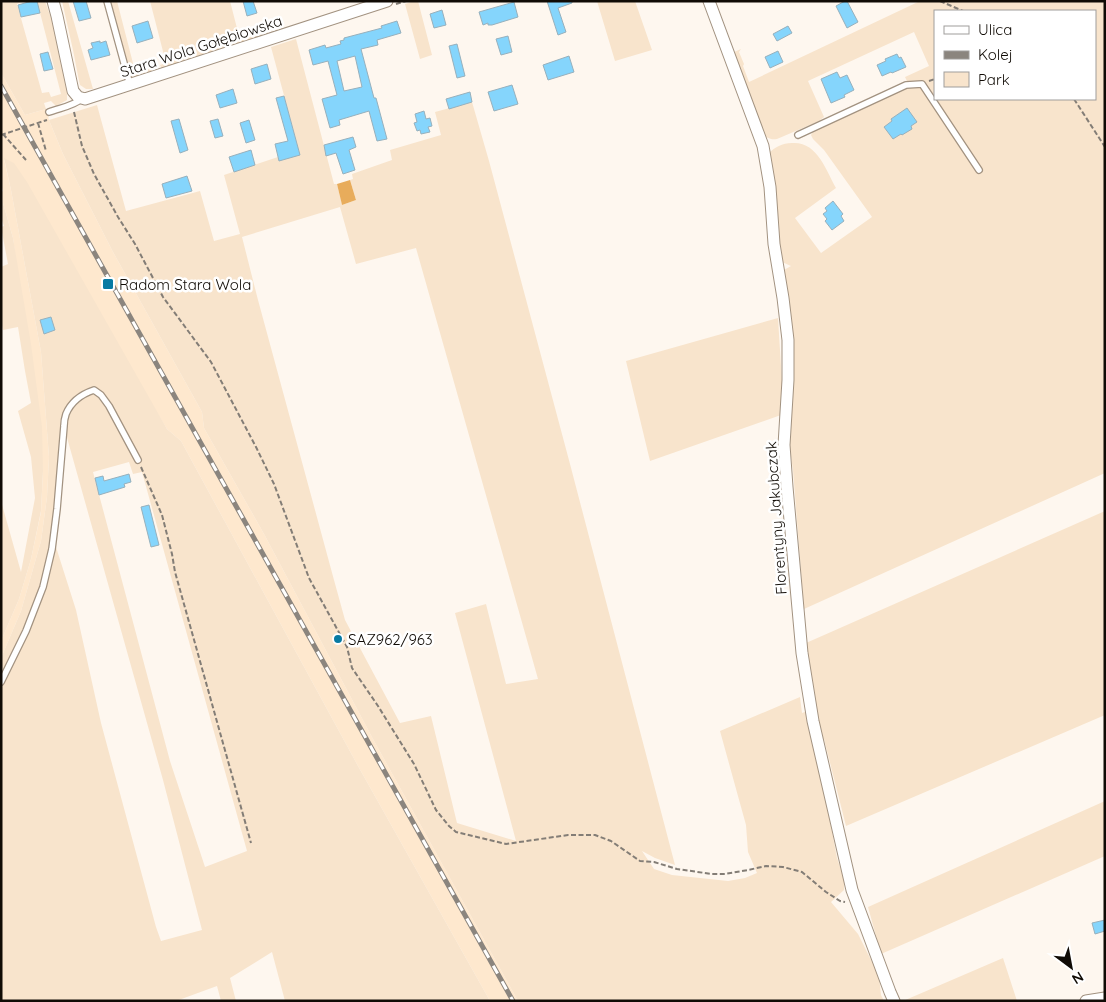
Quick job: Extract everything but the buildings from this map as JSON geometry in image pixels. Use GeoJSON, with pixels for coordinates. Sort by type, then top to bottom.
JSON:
{"type":"FeatureCollection","features":[{"type":"Feature","properties":{"kind":"street"},"geometry":{"type":"LineString","coordinates":[[53,1],[73,91],[81,99]]}},
{"type":"Feature","properties":{"kind":"street","name":"Stara Wola Gołębiowska"},"geometry":{"type":"LineString","coordinates":[[81,99],[130,85],[387,1]]}},
{"type":"Feature","properties":{"kind":"street","name":"Florentyny Jakubczak"},"geometry":{"type":"LineString","coordinates":[[709,1],[763,146],[770,188],[774,244],[788,340],[788,380],[784,446],[802,653],[812,721],[852,890],[894,1001]]}},
{"type":"Feature","properties":{"kind":"street"},"geometry":{"type":"LineString","coordinates":[[1086,1001],[1105,998]]}},
{"type":"Feature","properties":{"kind":"lane"},"geometry":{"type":"LineString","coordinates":[[107,1],[130,85]]}},
{"type":"Feature","properties":{"kind":"lane"},"geometry":{"type":"LineString","coordinates":[[798,135],[906,85],[922,84],[979,170]]}},
{"type":"Feature","properties":{"kind":"lane","name":"Stara Wola Gołębiowska"},"geometry":{"type":"LineString","coordinates":[[49,112],[81,99]]}},
{"type":"Feature","properties":{"kind":"lane"},"geometry":{"type":"LineString","coordinates":[[1,682],[26,631],[43,587],[52,549],[58,509],[66,414],[80,397],[86,392],[94,390],[101,395],[109,406],[138,460]]}},
{"type":"Feature","properties":{"kind":"path"},"geometry":{"type":"LineString","coordinates":[[940,1],[961,10]]}},
{"type":"Feature","properties":{"kind":"path"},"geometry":{"type":"LineString","coordinates":[[1075,100],[1105,147]]}},
{"type":"Feature","properties":{"kind":"path"},"geometry":{"type":"LineString","coordinates":[[74,110],[82,146],[94,174],[135,244],[163,297],[212,362],[256,447],[274,484],[309,578],[347,647],[352,668],[414,764],[436,810],[449,826],[456,832],[506,844],[568,835],[595,835],[611,841],[640,861],[654,862],[677,869],[712,874],[725,874],[766,866],[783,867],[802,872],[840,902],[857,904]]}},
{"type":"Feature","properties":{"kind":"path"},"geometry":{"type":"LineString","coordinates":[[38,123],[46,151]]}},
{"type":"Feature","properties":{"kind":"path"},"geometry":{"type":"LineString","coordinates":[[1,135],[3,134],[26,160]]}},
{"type":"Feature","properties":{"kind":"path"},"geometry":{"type":"LineString","coordinates":[[138,460],[162,515],[175,572],[251,843]]}},
{"type":"Feature","properties":{"kind":"shaded area"},"geometry":{"type":"Polygon","coordinates":[[[1,73],[25,115],[46,109],[63,154],[113,252],[202,412],[204,428],[264,534],[373,739],[518,1001],[490,1001],[358,766],[181,441],[167,429],[4,159],[41,352],[49,457],[47,497],[41,541],[21,611],[1,658],[1,641],[19,599],[31,559],[41,512],[43,471],[13,238],[1,196],[3,191],[1,184],[1,73]]]}},
{"type":"Feature","properties":{"kind":"shaded area"},"geometry":{"type":"Polygon","coordinates":[[[350,180],[356,200],[342,205],[337,184],[350,180]]]}},
{"type":"Feature","properties":{"kind":"green space"},"geometry":{"type":"Polygon","coordinates":[[[1,1],[23,1],[17,4],[42,93],[49,92],[51,97],[61,94],[37,1],[45,1],[52,21],[67,100],[56,106],[51,101],[44,103],[46,109],[25,115],[1,73],[1,1]]]}},
{"type":"Feature","properties":{"kind":"green space"},"geometry":{"type":"Polygon","coordinates":[[[62,1],[68,1],[93,89],[86,89],[80,85],[62,1]]]}},
{"type":"Feature","properties":{"kind":"green space"},"geometry":{"type":"Polygon","coordinates":[[[109,1],[117,1],[135,71],[151,66],[153,72],[136,80],[134,77],[130,78],[109,1]]]}},
{"type":"Feature","properties":{"kind":"green space"},"geometry":{"type":"Polygon","coordinates":[[[150,1],[230,1],[240,40],[257,35],[258,39],[198,59],[196,55],[191,57],[191,60],[162,69],[160,65],[166,63],[150,1]]]}},
{"type":"Feature","properties":{"kind":"green space"},"geometry":{"type":"Polygon","coordinates":[[[418,1],[432,55],[420,59],[405,4],[418,1]]]}},
{"type":"Feature","properties":{"kind":"green space"},"geometry":{"type":"Polygon","coordinates":[[[597,1],[635,1],[652,50],[615,61],[597,1]]]}},
{"type":"Feature","properties":{"kind":"green space"},"geometry":{"type":"Polygon","coordinates":[[[920,1],[1105,1],[1105,473],[804,609],[790,450],[784,270],[791,266],[782,262],[768,154],[776,147],[788,143],[801,144],[814,152],[824,165],[836,188],[795,218],[821,253],[872,217],[811,135],[814,130],[909,85],[905,77],[929,66],[914,32],[808,81],[824,117],[819,121],[775,139],[769,138],[762,133],[732,53],[741,49],[739,52],[744,64],[749,82],[920,1]]]}},
{"type":"Feature","properties":{"kind":"green space"},"geometry":{"type":"Polygon","coordinates":[[[296,39],[334,184],[337,184],[342,205],[356,200],[350,180],[353,179],[352,174],[392,160],[390,150],[441,135],[435,112],[472,102],[570,464],[675,865],[642,851],[654,869],[672,875],[728,881],[745,878],[757,873],[748,852],[746,825],[720,731],[800,697],[802,713],[816,708],[806,643],[1105,511],[1105,715],[846,826],[824,739],[815,742],[837,858],[844,879],[844,890],[831,902],[858,934],[879,976],[881,995],[884,1001],[518,1001],[373,739],[264,534],[204,428],[202,412],[113,252],[63,154],[49,120],[97,105],[126,211],[200,191],[214,241],[240,234],[224,175],[278,157],[280,160],[300,155],[271,47],[296,39]],[[340,207],[242,237],[345,620],[400,723],[431,716],[457,823],[516,841],[455,613],[486,604],[506,684],[538,679],[416,248],[356,264],[340,207]]]}},
{"type":"Feature","properties":{"kind":"green space"},"geometry":{"type":"Polygon","coordinates":[[[4,158],[14,163],[27,182],[167,429],[181,441],[358,766],[490,1001],[285,1001],[272,952],[230,978],[236,1001],[221,1001],[217,986],[176,1001],[1,1001],[1,658],[21,611],[41,541],[47,497],[49,457],[41,352],[4,158]],[[66,434],[61,462],[60,511],[56,547],[76,610],[101,723],[161,941],[202,930],[163,780],[66,434]],[[129,462],[93,472],[170,761],[205,867],[247,851],[142,472],[133,474],[129,462]]]}},
{"type":"Feature","properties":{"kind":"green space"},"geometry":{"type":"Polygon","coordinates":[[[1,196],[13,238],[31,344],[42,427],[43,471],[41,511],[31,559],[19,599],[1,641],[1,501],[21,572],[35,498],[31,457],[18,411],[31,403],[18,327],[3,330],[1,321],[1,267],[8,264],[1,227],[4,226],[1,217],[1,196]]]}},
{"type":"Feature","properties":{"kind":"green space"},"geometry":{"type":"Polygon","coordinates":[[[778,318],[782,382],[781,415],[650,461],[626,361],[778,318]]]}},
{"type":"Feature","properties":{"kind":"green space"},"geometry":{"type":"Polygon","coordinates":[[[1105,801],[1105,856],[881,954],[868,907],[1105,801]]]}},
{"type":"Feature","properties":{"kind":"green space"},"geometry":{"type":"Polygon","coordinates":[[[1003,958],[1017,1001],[903,1001],[1003,958]]]}},
{"type":"Feature","properties":{"kind":"railway"},"geometry":{"type":"LineString","coordinates":[[1,86],[513,1001]]}},
{"type":"Feature","properties":{"kind":"place","name":"Radom Stara Wola"},"geometry":{"type":"Point","coordinates":[108,284]}},
{"type":"Feature","properties":{"kind":"place","name":"SAZ962/963"},"geometry":{"type":"Point","coordinates":[338,639]}}]}
